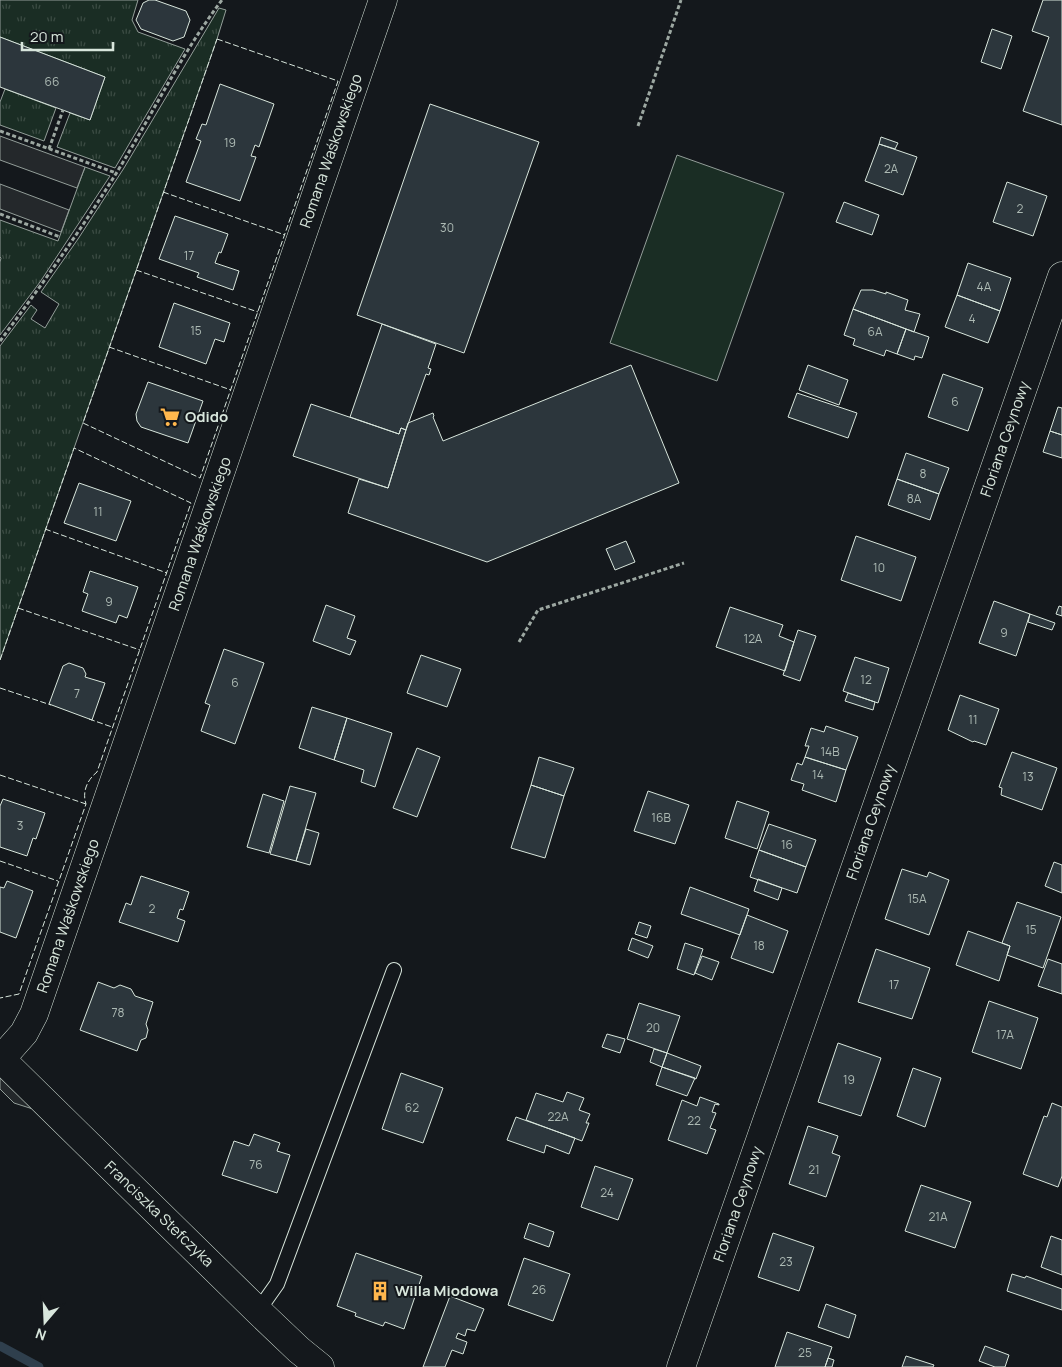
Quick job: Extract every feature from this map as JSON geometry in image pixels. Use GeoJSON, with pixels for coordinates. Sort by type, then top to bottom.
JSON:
{"type":"FeatureCollection","features":[{"type":"Feature","properties":{"kind":"street","name":"Romana Waśkowskiego"},"geometry":{"type":"LineString","coordinates":[[0,1058],[24,1034],[34,1014],[383,0]]}},
{"type":"Feature","properties":{"kind":"street","name":"Floriana Ceynowy"},"geometry":{"type":"LineString","coordinates":[[681,1367],[1062,276]]}},
{"type":"Feature","properties":{"kind":"street","name":"Franciszka Stefczyka"},"geometry":{"type":"LineString","coordinates":[[0,1058],[258,1311],[320,1367]]}},
{"type":"Feature","properties":{"kind":"lane"},"geometry":{"type":"LineString","coordinates":[[258,1311],[277,1284],[394,970]]}},
{"type":"Feature","properties":{"kind":"path"},"geometry":{"type":"LineString","coordinates":[[0,340],[66,250],[116,173],[188,49],[222,0]]}},
{"type":"Feature","properties":{"kind":"path"},"geometry":{"type":"LineString","coordinates":[[638,126],[681,0]]}},
{"type":"Feature","properties":{"kind":"path"},"geometry":{"type":"LineString","coordinates":[[48,149],[63,110]]}},
{"type":"Feature","properties":{"kind":"path"},"geometry":{"type":"LineString","coordinates":[[0,131],[116,173]]}},
{"type":"Feature","properties":{"kind":"path"},"geometry":{"type":"LineString","coordinates":[[0,214],[60,236]]}},
{"type":"Feature","properties":{"kind":"path"},"geometry":{"type":"LineString","coordinates":[[519,642],[538,610],[684,563]]}},
{"type":"Feature","properties":{"kind":"green space"},"geometry":{"type":"Polygon","coordinates":[[[0,0],[138,0],[132,20],[138,32],[185,49],[115,168],[57,147],[70,113],[90,120],[105,77],[0,37],[0,0]]]}},
{"type":"Feature","properties":{"kind":"green space"},"geometry":{"type":"Polygon","coordinates":[[[219,8],[226,10],[217,39],[0,660],[0,346],[31,305],[37,310],[31,319],[45,328],[59,304],[41,292],[124,168],[219,8]]]}},
{"type":"Feature","properties":{"kind":"green space"},"geometry":{"type":"Polygon","coordinates":[[[5,89],[56,108],[44,141],[0,125],[0,102],[5,89]]]}},
{"type":"Feature","properties":{"kind":"green space"},"geometry":{"type":"Polygon","coordinates":[[[677,155],[784,193],[717,381],[610,343],[677,155]]]}},
{"type":"Feature","properties":{"kind":"green space"},"geometry":{"type":"Polygon","coordinates":[[[85,167],[110,176],[40,282],[0,335],[0,220],[58,241],[85,167]]]}},
{"type":"Feature","properties":{"kind":"shaded area"},"geometry":{"type":"Polygon","coordinates":[[[0,136],[85,167],[77,188],[0,160],[0,136]]]}},
{"type":"Feature","properties":{"kind":"shaded area"},"geometry":{"type":"Polygon","coordinates":[[[0,184],[69,210],[61,232],[0,209],[0,184]]]}},
{"type":"Feature","properties":{"kind":"shaded area"},"geometry":{"type":"Polygon","coordinates":[[[0,1075],[36,1110],[14,1103],[0,1089],[0,1075]]]}},
{"type":"Feature","properties":{"kind":"building"},"geometry":{"type":"Polygon","coordinates":[[[155,0],[186,11],[190,20],[184,37],[173,41],[141,29],[136,20],[143,3],[155,0]]]}},
{"type":"Feature","properties":{"kind":"building"},"geometry":{"type":"Polygon","coordinates":[[[1043,0],[1062,0],[1062,125],[1023,111],[1049,37],[1032,31],[1043,0]]]}},
{"type":"Feature","properties":{"kind":"building"},"geometry":{"type":"Polygon","coordinates":[[[992,29],[1012,36],[1001,69],[981,62],[992,29]]]}},
{"type":"Feature","properties":{"kind":"building"},"geometry":{"type":"Polygon","coordinates":[[[0,37],[105,77],[90,120],[0,87],[0,37]]]}},
{"type":"Feature","properties":{"kind":"building"},"geometry":{"type":"Polygon","coordinates":[[[220,84],[274,104],[259,147],[255,145],[251,156],[256,157],[240,201],[186,182],[201,141],[196,139],[202,124],[206,125],[220,84]]]}},
{"type":"Feature","properties":{"kind":"building"},"geometry":{"type":"Polygon","coordinates":[[[430,104],[539,142],[464,353],[357,315],[430,104]]]}},
{"type":"Feature","properties":{"kind":"building"},"geometry":{"type":"Polygon","coordinates":[[[881,137],[898,143],[895,149],[879,144],[881,137]]]}},
{"type":"Feature","properties":{"kind":"building"},"geometry":{"type":"Polygon","coordinates":[[[879,144],[917,157],[903,195],[865,181],[879,144]]]}},
{"type":"Feature","properties":{"kind":"building"},"geometry":{"type":"Polygon","coordinates":[[[1007,182],[1047,196],[1033,236],[993,222],[1007,182]]]}},
{"type":"Feature","properties":{"kind":"building"},"geometry":{"type":"Polygon","coordinates":[[[844,202],[879,215],[872,235],[836,222],[844,202]]]}},
{"type":"Feature","properties":{"kind":"building"},"geometry":{"type":"Polygon","coordinates":[[[175,216],[228,234],[215,263],[239,271],[233,290],[197,277],[199,273],[159,259],[175,216]]]}},
{"type":"Feature","properties":{"kind":"building"},"geometry":{"type":"Polygon","coordinates":[[[968,263],[1011,278],[1000,311],[957,295],[968,263]]]}},
{"type":"Feature","properties":{"kind":"building"},"geometry":{"type":"Polygon","coordinates":[[[861,290],[873,290],[886,294],[886,292],[908,300],[905,310],[920,314],[914,332],[853,309],[861,290]]]}},
{"type":"Feature","properties":{"kind":"building"},"geometry":{"type":"Polygon","coordinates":[[[957,295],[1000,311],[988,343],[945,327],[957,295]]]}},
{"type":"Feature","properties":{"kind":"building"},"geometry":{"type":"Polygon","coordinates":[[[174,303],[230,323],[224,342],[215,339],[206,364],[159,347],[174,303]]]}},
{"type":"Feature","properties":{"kind":"building"},"geometry":{"type":"Polygon","coordinates":[[[853,309],[906,329],[897,354],[886,350],[884,356],[853,345],[855,339],[844,335],[853,309]]]}},
{"type":"Feature","properties":{"kind":"building"},"geometry":{"type":"Polygon","coordinates":[[[382,324],[436,344],[428,368],[431,369],[429,375],[426,374],[406,430],[401,428],[399,434],[350,417],[382,324]]]}},
{"type":"Feature","properties":{"kind":"building"},"geometry":{"type":"Polygon","coordinates":[[[906,329],[929,337],[922,358],[915,356],[914,360],[897,354],[906,329]]]}},
{"type":"Feature","properties":{"kind":"building"},"geometry":{"type":"Polygon","coordinates":[[[631,365],[679,483],[487,562],[348,513],[359,479],[388,488],[408,423],[433,413],[443,441],[631,365]]]}},
{"type":"Feature","properties":{"kind":"building"},"geometry":{"type":"Polygon","coordinates":[[[808,365],[848,380],[839,405],[799,390],[808,365]]]}},
{"type":"Feature","properties":{"kind":"building"},"geometry":{"type":"Polygon","coordinates":[[[943,374],[983,388],[968,431],[928,417],[943,374]]]}},
{"type":"Feature","properties":{"kind":"building"},"geometry":{"type":"Polygon","coordinates":[[[148,382],[203,401],[188,443],[141,427],[137,421],[136,414],[148,382]]]}},
{"type":"Feature","properties":{"kind":"building"},"geometry":{"type":"Polygon","coordinates":[[[797,393],[857,413],[848,438],[788,417],[797,393]]]}},
{"type":"Feature","properties":{"kind":"building"},"geometry":{"type":"Polygon","coordinates":[[[311,404],[399,434],[401,428],[406,430],[388,488],[293,456],[311,404]]]}},
{"type":"Feature","properties":{"kind":"building"},"geometry":{"type":"Polygon","coordinates":[[[1058,407],[1062,408],[1062,435],[1050,431],[1058,407]]]}},
{"type":"Feature","properties":{"kind":"building"},"geometry":{"type":"Polygon","coordinates":[[[1050,431],[1062,435],[1062,458],[1043,452],[1050,431]]]}},
{"type":"Feature","properties":{"kind":"building"},"geometry":{"type":"Polygon","coordinates":[[[906,453],[949,468],[939,494],[897,479],[906,453]]]}},
{"type":"Feature","properties":{"kind":"building"},"geometry":{"type":"Polygon","coordinates":[[[897,479],[939,494],[930,520],[888,505],[897,479]]]}},
{"type":"Feature","properties":{"kind":"building"},"geometry":{"type":"Polygon","coordinates":[[[79,483],[131,501],[116,541],[64,523],[79,483]]]}},
{"type":"Feature","properties":{"kind":"building"},"geometry":{"type":"Polygon","coordinates":[[[856,536],[916,557],[901,601],[841,580],[856,536]]]}},
{"type":"Feature","properties":{"kind":"building"},"geometry":{"type":"Polygon","coordinates":[[[626,541],[635,562],[615,570],[606,549],[626,541]]]}},
{"type":"Feature","properties":{"kind":"building"},"geometry":{"type":"Polygon","coordinates":[[[90,571],[138,587],[127,618],[119,615],[116,623],[82,611],[88,594],[83,592],[90,571]]]}},
{"type":"Feature","properties":{"kind":"building"},"geometry":{"type":"Polygon","coordinates":[[[994,601],[1030,614],[1016,656],[979,643],[994,601]]]}},
{"type":"Feature","properties":{"kind":"building"},"geometry":{"type":"Polygon","coordinates":[[[326,605],[355,616],[347,638],[356,641],[350,655],[313,641],[326,605]]]}},
{"type":"Feature","properties":{"kind":"building"},"geometry":{"type":"Polygon","coordinates":[[[1059,606],[1062,607],[1062,616],[1056,614],[1059,606]]]}},
{"type":"Feature","properties":{"kind":"building"},"geometry":{"type":"Polygon","coordinates":[[[730,607],[783,625],[779,636],[794,642],[785,671],[716,647],[730,607]]]}},
{"type":"Feature","properties":{"kind":"building"},"geometry":{"type":"Polygon","coordinates":[[[1030,614],[1055,623],[1052,630],[1028,622],[1030,614]]]}},
{"type":"Feature","properties":{"kind":"building"},"geometry":{"type":"Polygon","coordinates":[[[798,630],[816,636],[800,681],[783,675],[798,630]]]}},
{"type":"Feature","properties":{"kind":"building"},"geometry":{"type":"Polygon","coordinates":[[[224,649],[264,663],[235,744],[201,731],[210,705],[205,703],[224,649]]]}},
{"type":"Feature","properties":{"kind":"building"},"geometry":{"type":"Polygon","coordinates":[[[421,655],[461,669],[447,707],[407,693],[421,655]]]}},
{"type":"Feature","properties":{"kind":"building"},"geometry":{"type":"Polygon","coordinates":[[[855,657],[889,668],[878,703],[843,691],[855,657]]]}},
{"type":"Feature","properties":{"kind":"building"},"geometry":{"type":"Polygon","coordinates":[[[69,663],[83,668],[86,674],[85,677],[105,683],[92,720],[49,704],[63,666],[69,663]]]}},
{"type":"Feature","properties":{"kind":"building"},"geometry":{"type":"Polygon","coordinates":[[[848,693],[875,702],[873,710],[845,701],[848,693]]]}},
{"type":"Feature","properties":{"kind":"building"},"geometry":{"type":"Polygon","coordinates":[[[960,695],[999,709],[986,745],[973,742],[948,730],[960,695]]]}},
{"type":"Feature","properties":{"kind":"building"},"geometry":{"type":"Polygon","coordinates":[[[312,707],[347,718],[334,760],[299,748],[312,707]]]}},
{"type":"Feature","properties":{"kind":"building"},"geometry":{"type":"Polygon","coordinates":[[[347,718],[392,733],[375,787],[361,782],[364,770],[334,760],[347,718]]]}},
{"type":"Feature","properties":{"kind":"building"},"geometry":{"type":"Polygon","coordinates":[[[826,726],[858,737],[846,770],[805,757],[809,746],[805,746],[811,728],[824,732],[826,726]]]}},
{"type":"Feature","properties":{"kind":"building"},"geometry":{"type":"Polygon","coordinates":[[[417,748],[440,757],[417,817],[393,808],[417,748]]]}},
{"type":"Feature","properties":{"kind":"building"},"geometry":{"type":"Polygon","coordinates":[[[1012,752],[1057,768],[1042,810],[1001,795],[1002,788],[999,787],[1012,752]]]}},
{"type":"Feature","properties":{"kind":"building"},"geometry":{"type":"Polygon","coordinates":[[[539,757],[574,768],[564,796],[531,785],[539,757]]]}},
{"type":"Feature","properties":{"kind":"building"},"geometry":{"type":"Polygon","coordinates":[[[805,757],[846,770],[836,802],[802,790],[804,784],[791,780],[797,763],[802,765],[805,757]]]}},
{"type":"Feature","properties":{"kind":"building"},"geometry":{"type":"Polygon","coordinates":[[[531,785],[564,796],[545,858],[511,848],[531,785]]]}},
{"type":"Feature","properties":{"kind":"building"},"geometry":{"type":"Polygon","coordinates":[[[290,786],[316,793],[296,861],[270,854],[290,786]]]}},
{"type":"Feature","properties":{"kind":"building"},"geometry":{"type":"Polygon","coordinates":[[[648,791],[689,805],[675,844],[634,831],[648,791]]]}},
{"type":"Feature","properties":{"kind":"building"},"geometry":{"type":"Polygon","coordinates":[[[263,794],[284,801],[269,853],[247,847],[263,794]]]}},
{"type":"Feature","properties":{"kind":"building"},"geometry":{"type":"Polygon","coordinates":[[[3,799],[45,813],[36,839],[33,838],[27,856],[0,847],[0,806],[3,799]]]}},
{"type":"Feature","properties":{"kind":"building"},"geometry":{"type":"Polygon","coordinates":[[[737,801],[769,812],[757,849],[725,838],[737,801]]]}},
{"type":"Feature","properties":{"kind":"building"},"geometry":{"type":"Polygon","coordinates":[[[769,824],[816,840],[806,867],[759,850],[769,824]]]}},
{"type":"Feature","properties":{"kind":"building"},"geometry":{"type":"Polygon","coordinates":[[[306,829],[319,833],[310,865],[296,861],[306,829]]]}},
{"type":"Feature","properties":{"kind":"building"},"geometry":{"type":"Polygon","coordinates":[[[759,850],[806,867],[797,893],[750,877],[759,850]]]}},
{"type":"Feature","properties":{"kind":"building"},"geometry":{"type":"Polygon","coordinates":[[[1054,862],[1062,865],[1062,893],[1045,886],[1054,862]]]}},
{"type":"Feature","properties":{"kind":"building"},"geometry":{"type":"Polygon","coordinates":[[[902,869],[927,877],[929,872],[949,880],[929,935],[885,919],[902,869]]]}},
{"type":"Feature","properties":{"kind":"building"},"geometry":{"type":"Polygon","coordinates":[[[141,876],[189,892],[183,910],[180,909],[177,918],[185,921],[178,942],[119,922],[126,903],[131,905],[141,876]]]}},
{"type":"Feature","properties":{"kind":"building"},"geometry":{"type":"Polygon","coordinates":[[[758,879],[782,888],[778,900],[754,891],[758,879]]]}},
{"type":"Feature","properties":{"kind":"building"},"geometry":{"type":"Polygon","coordinates":[[[7,881],[33,891],[16,938],[0,932],[0,887],[4,888],[7,881]]]}},
{"type":"Feature","properties":{"kind":"building"},"geometry":{"type":"Polygon","coordinates":[[[690,887],[749,909],[740,935],[681,914],[690,887]]]}},
{"type":"Feature","properties":{"kind":"building"},"geometry":{"type":"Polygon","coordinates":[[[1017,902],[1061,917],[1043,968],[1007,955],[1010,946],[1002,943],[1017,902]]]}},
{"type":"Feature","properties":{"kind":"building"},"geometry":{"type":"Polygon","coordinates":[[[747,915],[788,931],[773,973],[731,958],[747,915]]]}},
{"type":"Feature","properties":{"kind":"building"},"geometry":{"type":"Polygon","coordinates":[[[639,922],[651,926],[647,938],[635,934],[639,922]]]}},
{"type":"Feature","properties":{"kind":"building"},"geometry":{"type":"Polygon","coordinates":[[[968,931],[1010,946],[999,981],[956,965],[968,931]]]}},
{"type":"Feature","properties":{"kind":"building"},"geometry":{"type":"Polygon","coordinates":[[[632,938],[653,946],[648,958],[628,950],[632,938]]]}},
{"type":"Feature","properties":{"kind":"building"},"geometry":{"type":"Polygon","coordinates":[[[685,943],[703,949],[694,975],[677,969],[685,943]]]}},
{"type":"Feature","properties":{"kind":"building"},"geometry":{"type":"Polygon","coordinates":[[[876,949],[930,968],[912,1019],[858,1002],[876,949]]]}},
{"type":"Feature","properties":{"kind":"building"},"geometry":{"type":"Polygon","coordinates":[[[702,956],[719,962],[712,980],[695,973],[702,956]]]}},
{"type":"Feature","properties":{"kind":"building"},"geometry":{"type":"Polygon","coordinates":[[[1048,959],[1062,964],[1062,994],[1038,986],[1048,959]]]}},
{"type":"Feature","properties":{"kind":"building"},"geometry":{"type":"Polygon","coordinates":[[[98,982],[114,988],[120,985],[131,989],[135,996],[153,1002],[146,1024],[148,1030],[146,1038],[141,1040],[137,1051],[80,1030],[98,982]]]}},
{"type":"Feature","properties":{"kind":"building"},"geometry":{"type":"Polygon","coordinates":[[[989,1001],[1038,1018],[1021,1069],[972,1052],[989,1001]]]}},
{"type":"Feature","properties":{"kind":"building"},"geometry":{"type":"Polygon","coordinates":[[[639,1003],[680,1016],[667,1053],[627,1039],[639,1003]]]}},
{"type":"Feature","properties":{"kind":"building"},"geometry":{"type":"Polygon","coordinates":[[[607,1034],[625,1039],[620,1053],[602,1047],[607,1034]]]}},
{"type":"Feature","properties":{"kind":"building"},"geometry":{"type":"Polygon","coordinates":[[[838,1043],[881,1058],[861,1116],[818,1102],[838,1043]]]}},
{"type":"Feature","properties":{"kind":"building"},"geometry":{"type":"Polygon","coordinates":[[[654,1049],[667,1053],[662,1067],[650,1062],[654,1049]]]}},
{"type":"Feature","properties":{"kind":"building"},"geometry":{"type":"Polygon","coordinates":[[[667,1053],[701,1066],[696,1079],[662,1067],[667,1053]]]}},
{"type":"Feature","properties":{"kind":"building"},"geometry":{"type":"Polygon","coordinates":[[[662,1067],[695,1078],[687,1096],[656,1085],[662,1067]]]}},
{"type":"Feature","properties":{"kind":"building"},"geometry":{"type":"Polygon","coordinates":[[[913,1068],[941,1078],[925,1127],[897,1116],[913,1068]]]}},
{"type":"Feature","properties":{"kind":"building"},"geometry":{"type":"Polygon","coordinates":[[[401,1073],[443,1088],[423,1143],[382,1129],[401,1073]]]}},
{"type":"Feature","properties":{"kind":"building"},"geometry":{"type":"Polygon","coordinates":[[[567,1092],[584,1098],[579,1110],[590,1114],[586,1123],[589,1123],[582,1141],[526,1120],[536,1093],[563,1102],[567,1092]]]}},
{"type":"Feature","properties":{"kind":"building"},"geometry":{"type":"Polygon","coordinates":[[[700,1097],[719,1104],[715,1104],[712,1112],[716,1113],[710,1128],[716,1130],[707,1154],[668,1140],[682,1100],[697,1106],[700,1097]]]}},
{"type":"Feature","properties":{"kind":"building"},"geometry":{"type":"Polygon","coordinates":[[[1052,1103],[1062,1107],[1062,1176],[1058,1187],[1023,1174],[1044,1116],[1047,1117],[1052,1103]]]}},
{"type":"Feature","properties":{"kind":"building"},"geometry":{"type":"Polygon","coordinates":[[[516,1117],[575,1138],[569,1154],[546,1145],[544,1153],[507,1140],[516,1117]]]}},
{"type":"Feature","properties":{"kind":"building"},"geometry":{"type":"Polygon","coordinates":[[[808,1126],[838,1136],[832,1153],[840,1156],[826,1197],[789,1184],[808,1126]]]}},
{"type":"Feature","properties":{"kind":"building"},"geometry":{"type":"Polygon","coordinates":[[[254,1134],[280,1143],[277,1151],[290,1155],[277,1193],[222,1175],[234,1141],[249,1146],[254,1134]]]}},
{"type":"Feature","properties":{"kind":"building"},"geometry":{"type":"Polygon","coordinates":[[[595,1166],[633,1179],[618,1220],[581,1207],[595,1166]]]}},
{"type":"Feature","properties":{"kind":"building"},"geometry":{"type":"Polygon","coordinates":[[[921,1185],[971,1202],[955,1248],[905,1231],[921,1185]]]}},
{"type":"Feature","properties":{"kind":"building"},"geometry":{"type":"Polygon","coordinates":[[[529,1223],[554,1232],[549,1247],[524,1238],[529,1223]]]}},
{"type":"Feature","properties":{"kind":"building"},"geometry":{"type":"Polygon","coordinates":[[[773,1233],[814,1247],[799,1291],[758,1277],[773,1233]]]}},
{"type":"Feature","properties":{"kind":"building"},"geometry":{"type":"Polygon","coordinates":[[[1051,1236],[1062,1240],[1062,1275],[1041,1267],[1051,1236]]]}},
{"type":"Feature","properties":{"kind":"building","name":"Willa Miodowa"},"geometry":{"type":"Polygon","coordinates":[[[356,1253],[422,1276],[404,1329],[385,1322],[383,1326],[355,1316],[356,1313],[337,1306],[356,1253]]]}},
{"type":"Feature","properties":{"kind":"building"},"geometry":{"type":"Polygon","coordinates":[[[524,1258],[570,1274],[553,1321],[508,1305],[524,1258]]]}},
{"type":"Feature","properties":{"kind":"building"},"geometry":{"type":"Polygon","coordinates":[[[1012,1274],[1025,1278],[1026,1276],[1062,1289],[1062,1310],[1007,1291],[1012,1274]]]}},
{"type":"Feature","properties":{"kind":"building"},"geometry":{"type":"Polygon","coordinates":[[[450,1296],[484,1309],[475,1331],[467,1329],[465,1336],[458,1333],[456,1338],[467,1342],[463,1354],[452,1350],[445,1367],[423,1367],[450,1296]]]}},
{"type":"Feature","properties":{"kind":"building"},"geometry":{"type":"Polygon","coordinates":[[[826,1304],[856,1315],[849,1338],[818,1327],[826,1304]]]}},
{"type":"Feature","properties":{"kind":"building"},"geometry":{"type":"Polygon","coordinates":[[[787,1332],[832,1347],[825,1367],[775,1367],[787,1332]]]}},
{"type":"Feature","properties":{"kind":"building"},"geometry":{"type":"Polygon","coordinates":[[[985,1346],[1009,1355],[1005,1367],[995,1367],[979,1361],[985,1346]]]}},
{"type":"Feature","properties":{"kind":"building"},"geometry":{"type":"Polygon","coordinates":[[[906,1356],[934,1365],[933,1367],[902,1367],[906,1356]]]}},
{"type":"Feature","properties":{"kind":"building"},"geometry":{"type":"Polygon","coordinates":[[[828,1358],[834,1360],[832,1367],[825,1367],[828,1358]]]}},
{"type":"Feature","properties":{"kind":"waterway"},"geometry":{"type":"LineString","coordinates":[[0,1346],[39,1367]]}},
{"type":"Feature","properties":{"kind":"fence"},"geometry":{"type":"LineString","coordinates":[[217,39],[338,81],[200,478],[83,423],[217,39]]}},
{"type":"Feature","properties":{"kind":"fence"},"geometry":{"type":"LineString","coordinates":[[163,192],[285,235]]}},
{"type":"Feature","properties":{"kind":"fence"},"geometry":{"type":"LineString","coordinates":[[136,270],[258,312]]}},
{"type":"Feature","properties":{"kind":"fence"},"geometry":{"type":"LineString","coordinates":[[109,347],[231,390]]}},
{"type":"Feature","properties":{"kind":"fence"},"geometry":{"type":"LineString","coordinates":[[0,660],[74,448],[191,503],[97,772],[86,786],[86,804],[19,994],[0,998]]}},
{"type":"Feature","properties":{"kind":"fence"},"geometry":{"type":"LineString","coordinates":[[45,529],[167,573]]}},
{"type":"Feature","properties":{"kind":"fence"},"geometry":{"type":"LineString","coordinates":[[18,608],[140,650]]}},
{"type":"Feature","properties":{"kind":"fence"},"geometry":{"type":"LineString","coordinates":[[0,688],[51,705]]}},
{"type":"Feature","properties":{"kind":"fence"},"geometry":{"type":"LineString","coordinates":[[89,719],[112,727]]}},
{"type":"Feature","properties":{"kind":"fence"},"geometry":{"type":"LineString","coordinates":[[0,775],[86,804]]}},
{"type":"Feature","properties":{"kind":"fence"},"geometry":{"type":"LineString","coordinates":[[0,861],[58,881]]}},
{"type":"Feature","properties":{"kind":"place","name":"Odido"},"geometry":{"type":"Point","coordinates":[170,417]}},
{"type":"Feature","properties":{"kind":"place","name":"Willa Miodowa"},"geometry":{"type":"Point","coordinates":[380,1291]}}]}
